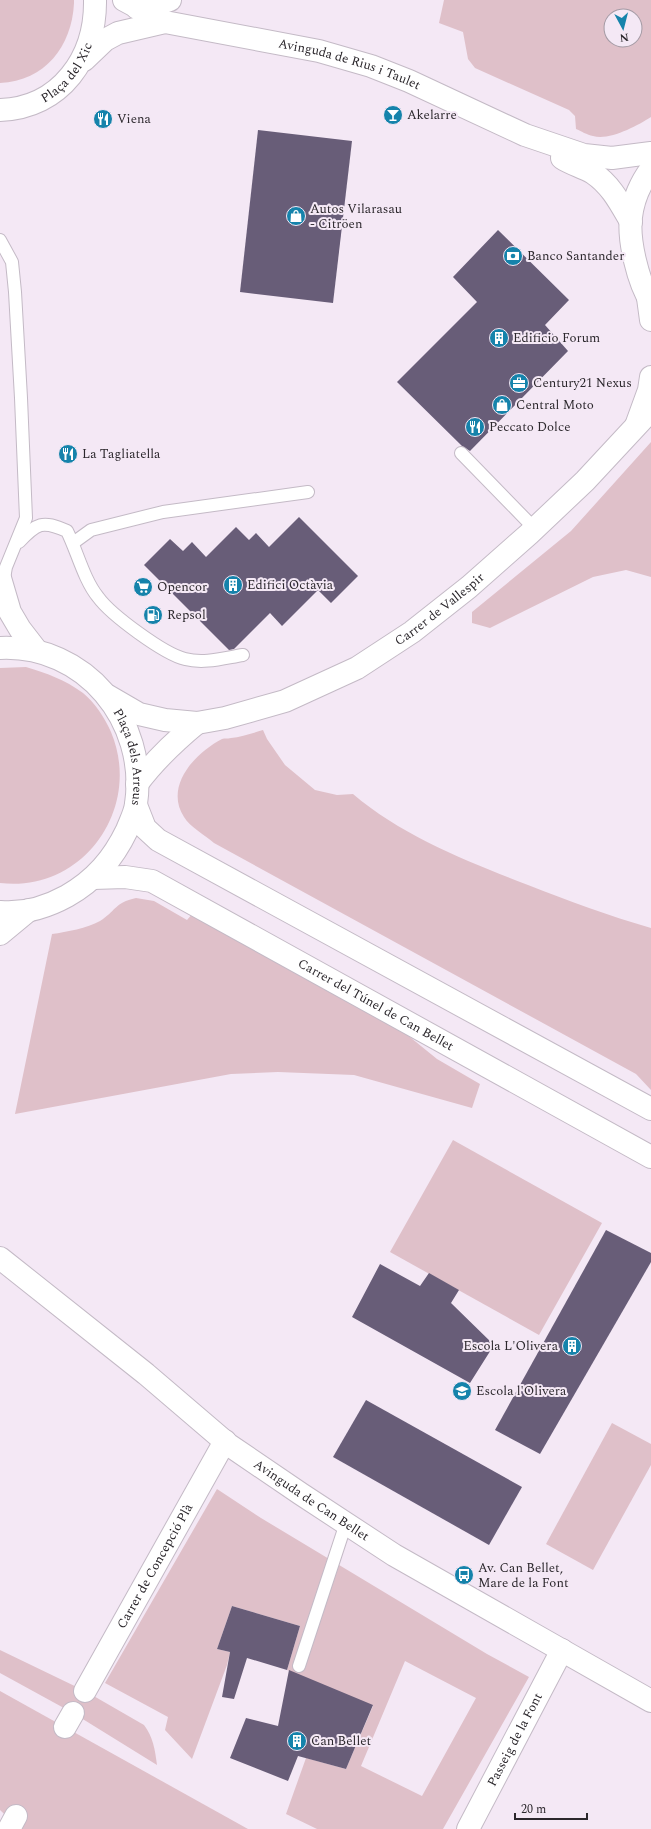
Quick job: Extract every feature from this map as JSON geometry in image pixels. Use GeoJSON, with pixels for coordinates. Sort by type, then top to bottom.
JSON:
{"type":"FeatureCollection","features":[{"type":"Feature","properties":{"kind":"street","name":"Plaça del Xic"},"geometry":{"type":"LineString","coordinates":[[6,112],[32,104],[45,98],[70,78],[86,52],[93,30],[95,0]]}},
{"type":"Feature","properties":{"kind":"street"},"geometry":{"type":"LineString","coordinates":[[131,4],[156,5],[170,0]]}},
{"type":"Feature","properties":{"kind":"street","name":"Avinguda de Rius i Taulet"},"geometry":{"type":"LineString","coordinates":[[131,4],[164,22],[319,51],[345,58],[409,81],[525,135],[584,155],[612,158],[651,153]]}},
{"type":"Feature","properties":{"kind":"street","name":"Avinguda de Rius i Taulet"},"geometry":{"type":"LineString","coordinates":[[79,64],[105,40],[118,33],[164,22]]}},
{"type":"Feature","properties":{"kind":"street","name":"Avinguda de Rius i Taulet"},"geometry":{"type":"LineString","coordinates":[[525,135],[564,159],[592,172],[604,182],[620,203],[631,222]]}},
{"type":"Feature","properties":{"kind":"street"},"geometry":{"type":"LineString","coordinates":[[651,169],[635,199],[631,222],[634,252],[642,284],[650,300],[651,320]]}},
{"type":"Feature","properties":{"kind":"street","name":"Carrer de Vallespir"},"geometry":{"type":"LineString","coordinates":[[108,696],[139,714],[165,720],[197,723],[225,718],[285,701],[357,668],[412,632],[469,587],[535,529],[585,481],[644,416],[651,377]]}},
{"type":"Feature","properties":{"kind":"street"},"geometry":{"type":"LineString","coordinates":[[1,581],[10,612],[20,629],[37,651]]}},
{"type":"Feature","properties":{"kind":"street","name":"Plaça dels Arreus"},"geometry":{"type":"LineString","coordinates":[[0,648],[14,647],[37,651],[71,664],[108,696],[121,717],[131,739],[136,763],[137,795],[120,844],[105,866],[93,878],[80,888],[57,901],[29,910],[0,912]]}},
{"type":"Feature","properties":{"kind":"street"},"geometry":{"type":"LineString","coordinates":[[197,723],[171,745],[150,767],[137,795],[145,828],[158,840],[651,1109]]}},
{"type":"Feature","properties":{"kind":"street","name":"Carrer del Túnel de Can Bellet"},"geometry":{"type":"LineString","coordinates":[[93,878],[125,877],[152,881],[651,1157]]}},
{"type":"Feature","properties":{"kind":"street"},"geometry":{"type":"LineString","coordinates":[[0,934],[29,910]]}},
{"type":"Feature","properties":{"kind":"street","name":"Avinguda de Can Bellet"},"geometry":{"type":"LineString","coordinates":[[0,1258],[146,1374],[226,1441],[346,1523],[394,1555],[651,1700]]}},
{"type":"Feature","properties":{"kind":"street","name":"Carrer de Concepció Plà"},"geometry":{"type":"LineString","coordinates":[[85,1691],[226,1441]]}},
{"type":"Feature","properties":{"kind":"street","name":"Passeig de la Font"},"geometry":{"type":"LineString","coordinates":[[468,1829],[562,1650]]}},
{"type":"Feature","properties":{"kind":"lane"},"geometry":{"type":"LineString","coordinates":[[0,240],[12,262],[22,406],[26,518],[1,581]]}},
{"type":"Feature","properties":{"kind":"lane"},"geometry":{"type":"LineString","coordinates":[[461,453],[535,529]]}},
{"type":"Feature","properties":{"kind":"lane"},"geometry":{"type":"LineString","coordinates":[[73,543],[91,530],[163,512],[308,492]]}},
{"type":"Feature","properties":{"kind":"lane"},"geometry":{"type":"LineString","coordinates":[[14,547],[32,528],[51,524],[67,531],[87,579],[98,597],[130,627],[185,659],[209,661],[243,655]]}},
{"type":"Feature","properties":{"kind":"lane"},"geometry":{"type":"LineString","coordinates":[[300,1666],[346,1523]]}},
{"type":"Feature","properties":{"kind":"shaded area"},"geometry":{"type":"Polygon","coordinates":[[[0,0],[74,0],[74,3],[68,33],[62,47],[53,58],[43,68],[30,76],[16,81],[0,83],[0,0]]]}},
{"type":"Feature","properties":{"kind":"shaded area"},"geometry":{"type":"Polygon","coordinates":[[[444,0],[651,0],[651,117],[615,135],[600,137],[586,134],[576,129],[575,116],[569,110],[475,68],[468,59],[463,32],[439,23],[444,0]]]}},
{"type":"Feature","properties":{"kind":"shaded area"},"geometry":{"type":"Polygon","coordinates":[[[651,442],[651,577],[626,570],[593,577],[490,628],[472,623],[472,612],[571,531],[651,442]]]}},
{"type":"Feature","properties":{"kind":"shaded area"},"geometry":{"type":"Polygon","coordinates":[[[26,667],[62,680],[83,693],[96,706],[111,732],[119,761],[119,789],[112,816],[99,840],[80,860],[57,874],[30,882],[0,883],[0,668],[26,667]]]}},
{"type":"Feature","properties":{"kind":"shaded area"},"geometry":{"type":"Polygon","coordinates":[[[263,730],[267,739],[285,765],[315,790],[337,795],[353,794],[393,823],[437,847],[506,876],[574,902],[651,928],[651,1090],[636,1074],[214,843],[190,824],[184,817],[179,805],[178,794],[180,782],[185,772],[202,753],[222,739],[239,737],[263,730]]]}},
{"type":"Feature","properties":{"kind":"shaded area"},"geometry":{"type":"Polygon","coordinates":[[[136,898],[154,901],[187,920],[193,913],[400,1029],[437,1059],[480,1084],[472,1108],[354,1075],[278,1072],[231,1074],[15,1114],[52,934],[89,926],[100,921],[123,902],[136,898]]]}},
{"type":"Feature","properties":{"kind":"shaded area"},"geometry":{"type":"Polygon","coordinates":[[[453,1140],[602,1223],[539,1335],[390,1252],[453,1140]]]}},
{"type":"Feature","properties":{"kind":"shaded area"},"geometry":{"type":"Polygon","coordinates":[[[612,1423],[651,1444],[651,1465],[593,1570],[546,1544],[612,1423]]]}},
{"type":"Feature","properties":{"kind":"shaded area"},"geometry":{"type":"Polygon","coordinates":[[[217,1489],[261,1518],[487,1654],[529,1677],[443,1829],[317,1829],[286,1814],[306,1758],[346,1769],[373,1706],[287,1670],[300,1626],[232,1606],[217,1649],[230,1652],[227,1665],[192,1759],[165,1730],[168,1717],[105,1683],[217,1489]],[[405,1661],[361,1766],[422,1796],[476,1698],[405,1661]]]}},
{"type":"Feature","properties":{"kind":"shaded area"},"geometry":{"type":"Polygon","coordinates":[[[0,1650],[85,1691],[144,1725],[150,1734],[157,1765],[73,1713],[0,1673],[0,1650]]]}},
{"type":"Feature","properties":{"kind":"shaded area"},"geometry":{"type":"Polygon","coordinates":[[[0,1691],[248,1829],[20,1829],[0,1810],[0,1691]]]}},
{"type":"Feature","properties":{"kind":"building","name":"Autos Vilarasau - Citröen"},"geometry":{"type":"Polygon","coordinates":[[[258,130],[352,141],[333,303],[240,292],[258,130]]]}},
{"type":"Feature","properties":{"kind":"building","name":"Edificio Forum"},"geometry":{"type":"Polygon","coordinates":[[[498,230],[569,300],[545,325],[568,351],[470,451],[462,446],[397,382],[477,302],[453,277],[498,230]]]}},
{"type":"Feature","properties":{"kind":"building","name":"Edifici Octàvia"},"geometry":{"type":"Polygon","coordinates":[[[299,517],[358,576],[331,603],[318,590],[282,626],[270,613],[234,649],[229,650],[144,565],[170,539],[183,551],[192,542],[206,557],[236,527],[249,540],[256,533],[269,547],[299,517]]]}},
{"type":"Feature","properties":{"kind":"building","name":"Escola L'Olivera"},"geometry":{"type":"Polygon","coordinates":[[[606,1230],[651,1253],[651,1262],[540,1454],[495,1430],[606,1230]]]}},
{"type":"Feature","properties":{"kind":"building","name":"Escola L'Olivera"},"geometry":{"type":"Polygon","coordinates":[[[380,1264],[420,1286],[429,1273],[459,1290],[451,1303],[494,1345],[470,1383],[352,1317],[380,1264]]]}},
{"type":"Feature","properties":{"kind":"building"},"geometry":{"type":"Polygon","coordinates":[[[366,1400],[522,1487],[489,1545],[333,1457],[366,1400]]]}},
{"type":"Feature","properties":{"kind":"building"},"geometry":{"type":"Polygon","coordinates":[[[232,1606],[300,1626],[287,1670],[247,1658],[234,1699],[222,1697],[230,1652],[217,1649],[232,1606]]]}},
{"type":"Feature","properties":{"kind":"building","name":"Can Bellet"},"geometry":{"type":"Polygon","coordinates":[[[289,1670],[373,1705],[346,1769],[298,1756],[288,1781],[230,1758],[246,1718],[278,1726],[289,1670]]]}},
{"type":"Feature","properties":{"kind":"place","name":"Akelarre"},"geometry":{"type":"Point","coordinates":[393,115]}},
{"type":"Feature","properties":{"kind":"place","name":"Viena"},"geometry":{"type":"Point","coordinates":[103,119]}},
{"type":"Feature","properties":{"kind":"place","name":"Autos Vilarasau - Citröen"},"geometry":{"type":"Point","coordinates":[296,216]}},
{"type":"Feature","properties":{"kind":"place","name":"Banco Santander"},"geometry":{"type":"Point","coordinates":[513,256]}},
{"type":"Feature","properties":{"kind":"place","name":"Edificio Forum"},"geometry":{"type":"Point","coordinates":[499,338]}},
{"type":"Feature","properties":{"kind":"place","name":"Century21 Nexus"},"geometry":{"type":"Point","coordinates":[519,383]}},
{"type":"Feature","properties":{"kind":"place","name":"Central Moto"},"geometry":{"type":"Point","coordinates":[502,405]}},
{"type":"Feature","properties":{"kind":"place","name":"Peccato Dolce"},"geometry":{"type":"Point","coordinates":[475,427]}},
{"type":"Feature","properties":{"kind":"place","name":"La Tagliatella"},"geometry":{"type":"Point","coordinates":[68,454]}},
{"type":"Feature","properties":{"kind":"place","name":"Edifici Octàvia"},"geometry":{"type":"Point","coordinates":[233,585]}},
{"type":"Feature","properties":{"kind":"place","name":"Opencor"},"geometry":{"type":"Point","coordinates":[143,587]}},
{"type":"Feature","properties":{"kind":"place","name":"Repsol"},"geometry":{"type":"Point","coordinates":[153,615]}},
{"type":"Feature","properties":{"kind":"place","name":"Escola L'Olivera"},"geometry":{"type":"Point","coordinates":[572,1346]}},
{"type":"Feature","properties":{"kind":"place","name":"Escola l'Olivera"},"geometry":{"type":"Point","coordinates":[462,1391]}},
{"type":"Feature","properties":{"kind":"place","name":"Av. Can Bellet, Mare de la Font"},"geometry":{"type":"Point","coordinates":[464,1575]}},
{"type":"Feature","properties":{"kind":"place","name":"Can Bellet"},"geometry":{"type":"Point","coordinates":[297,1741]}}]}
